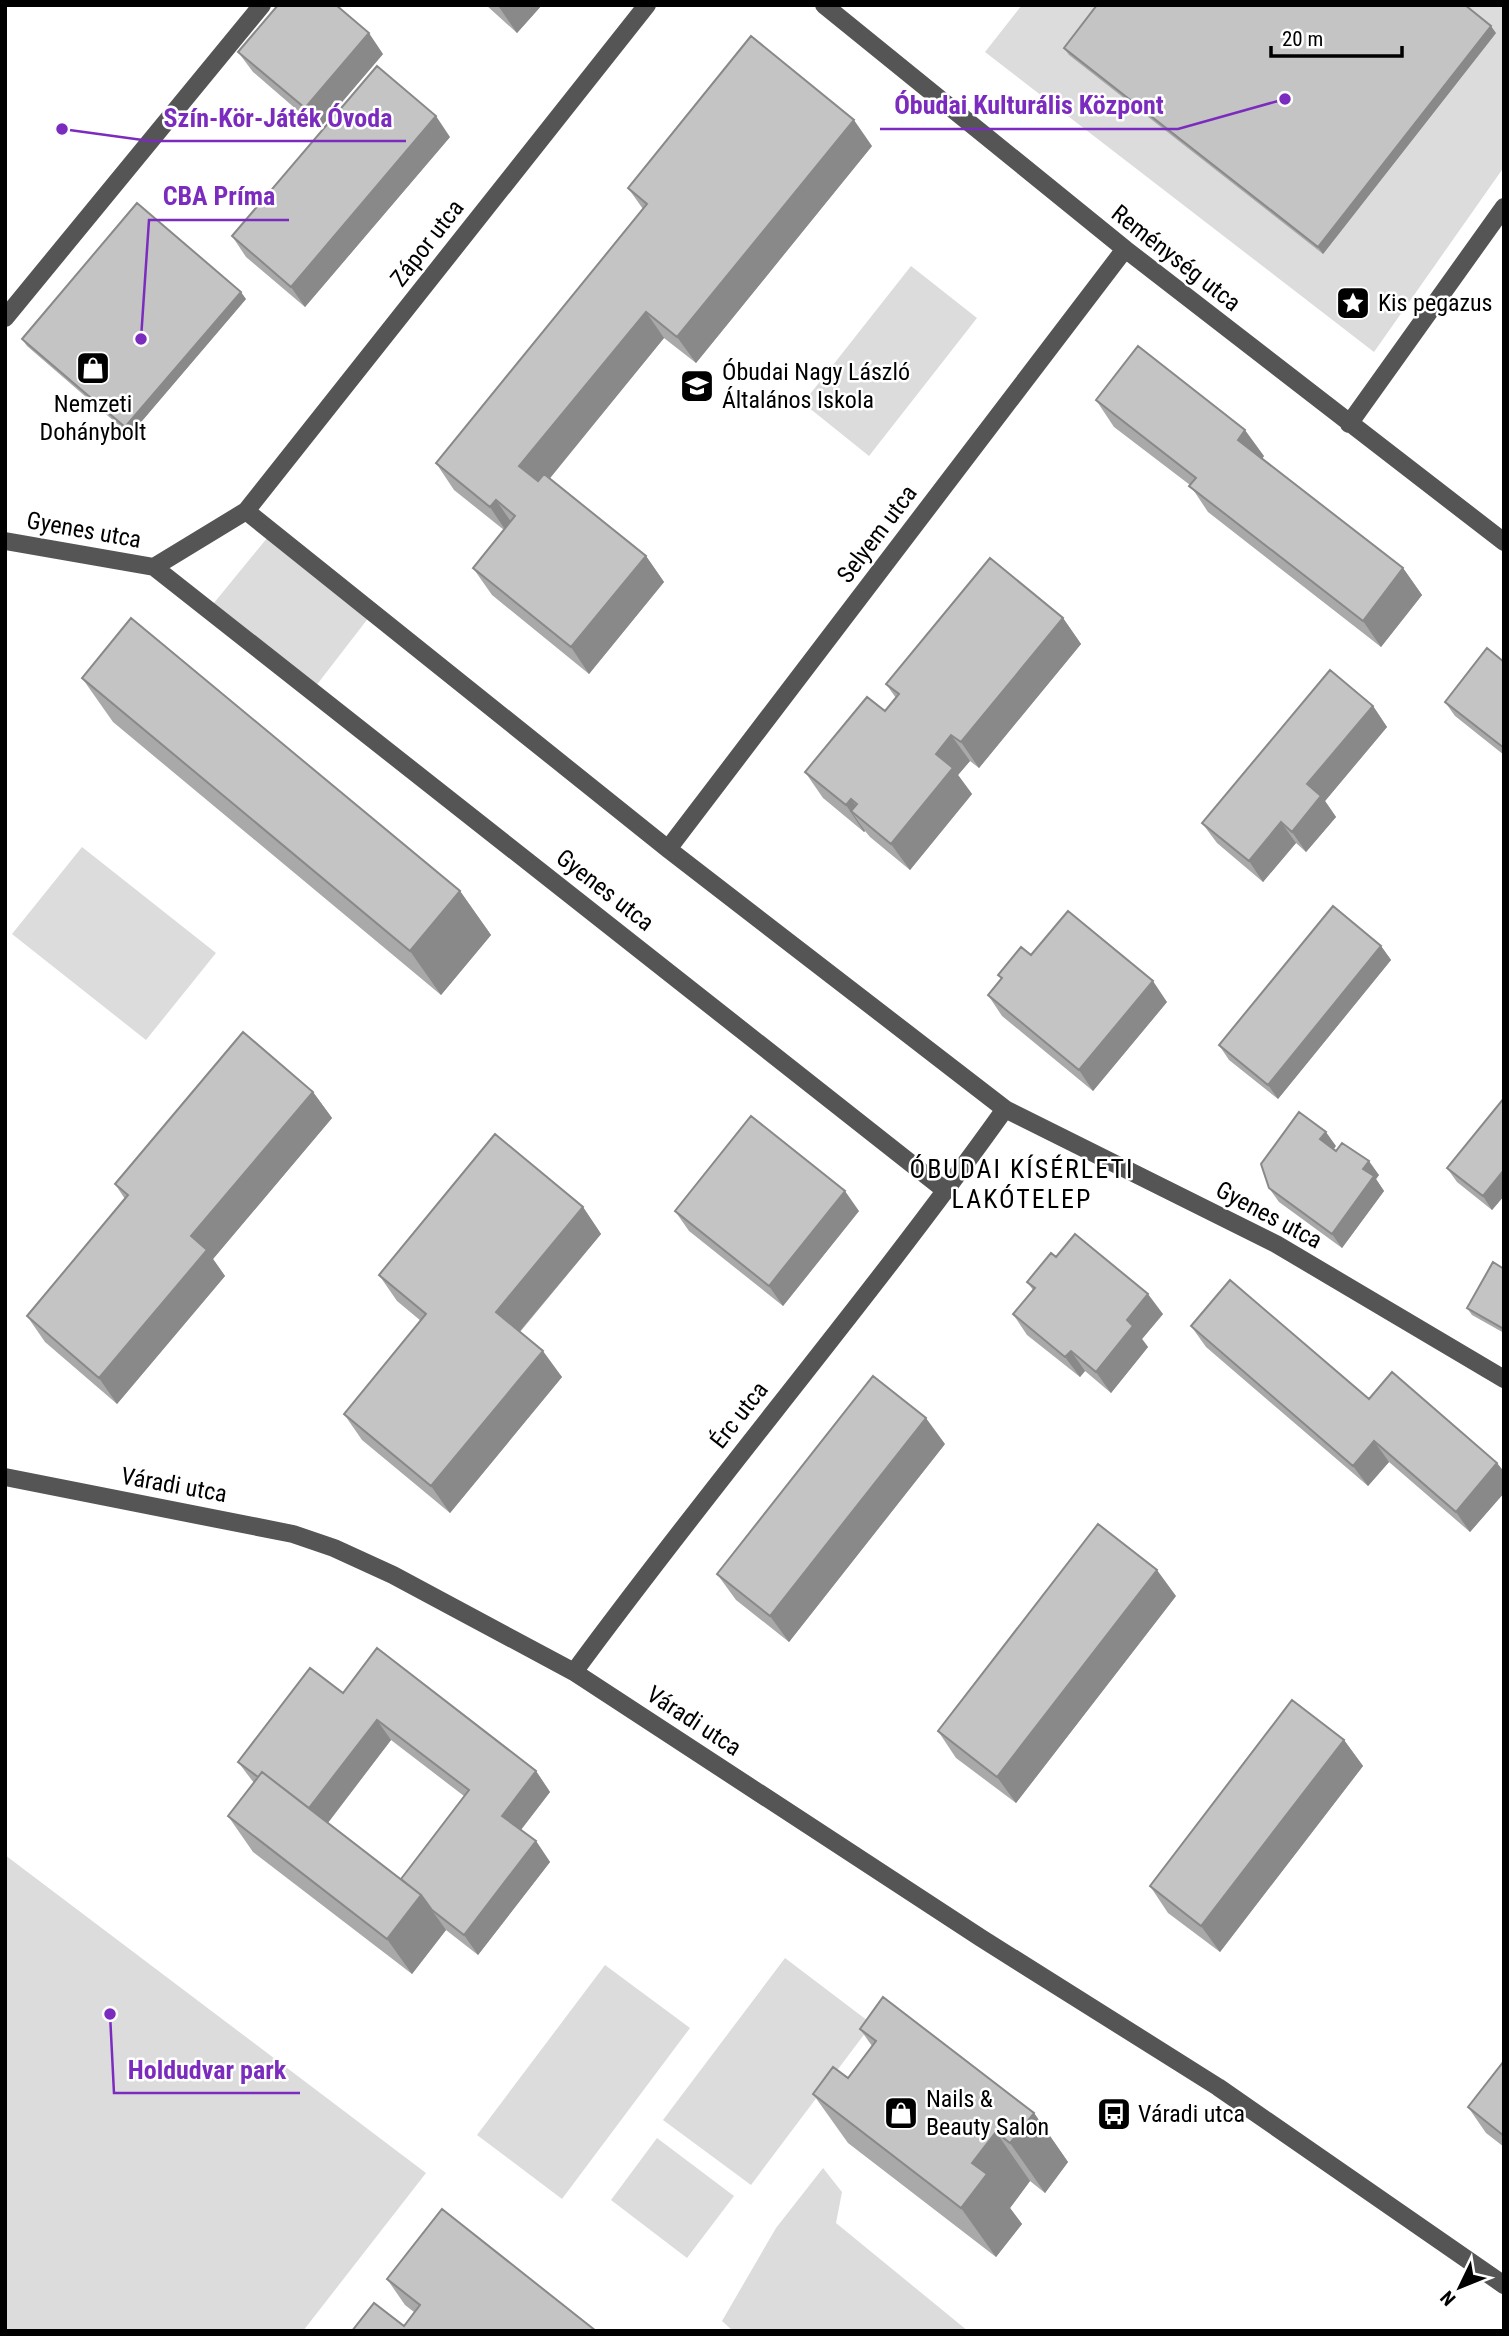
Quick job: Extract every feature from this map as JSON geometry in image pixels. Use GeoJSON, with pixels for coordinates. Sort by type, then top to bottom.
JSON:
{"type":"FeatureCollection","features":[{"type":"Feature","properties":{"kind":"street"},"geometry":{"type":"LineString","coordinates":[[8,309],[262,5]]}},
{"type":"Feature","properties":{"kind":"street","name":"Zápor utca"},"geometry":{"type":"LineString","coordinates":[[246,511],[648,5]]}},
{"type":"Feature","properties":{"kind":"street","name":"Reménység utca"},"geometry":{"type":"LineString","coordinates":[[824,5],[1125,249],[1504,542]]}},
{"type":"Feature","properties":{"kind":"street"},"geometry":{"type":"LineString","coordinates":[[1349,424],[1504,207]]}},
{"type":"Feature","properties":{"kind":"street","name":"Selyem utca"},"geometry":{"type":"LineString","coordinates":[[668,849],[1125,249]]}},
{"type":"Feature","properties":{"kind":"street","name":"Gyenes utca"},"geometry":{"type":"LineString","coordinates":[[154,567],[246,511],[668,849],[1005,1109],[1276,1244],[1504,1379]]}},
{"type":"Feature","properties":{"kind":"street","name":"Gyenes utca"},"geometry":{"type":"LineString","coordinates":[[5,541],[154,567],[946,1191]]}},
{"type":"Feature","properties":{"kind":"street"},"geometry":{"type":"LineString","coordinates":[[946,1191],[1005,1109]]}},
{"type":"Feature","properties":{"kind":"street","name":"Érc utca"},"geometry":{"type":"LineString","coordinates":[[574,1672],[697,1508],[946,1191]]}},
{"type":"Feature","properties":{"kind":"street","name":"Váradi utca"},"geometry":{"type":"LineString","coordinates":[[5,1477],[293,1534],[334,1548],[393,1576],[574,1672],[981,1938],[1218,2087],[1504,2285]]}},
{"type":"Feature","properties":{"kind":"shaded area"},"geometry":{"type":"Polygon","coordinates":[[[1022,5],[1504,5],[1504,167],[1374,352],[985,52],[1022,5]]]}},
{"type":"Feature","properties":{"kind":"shaded area"},"geometry":{"type":"Polygon","coordinates":[[[911,266],[977,318],[869,456],[803,403],[911,266]]]}},
{"type":"Feature","properties":{"kind":"shaded area"},"geometry":{"type":"Polygon","coordinates":[[[272,532],[373,612],[312,691],[209,609],[272,532]]]}},
{"type":"Feature","properties":{"kind":"shaded area"},"geometry":{"type":"Polygon","coordinates":[[[82,847],[216,953],[146,1040],[12,934],[82,847]]]}},
{"type":"Feature","properties":{"kind":"shaded area"},"geometry":{"type":"Polygon","coordinates":[[[5,1855],[426,2173],[303,2331],[5,2331],[5,1855]]]}},
{"type":"Feature","properties":{"kind":"shaded area"},"geometry":{"type":"Polygon","coordinates":[[[785,1958],[872,2024],[751,2185],[663,2120],[785,1958]]]}},
{"type":"Feature","properties":{"kind":"shaded area"},"geometry":{"type":"Polygon","coordinates":[[[605,1965],[690,2028],[562,2199],[477,2135],[605,1965]]]}},
{"type":"Feature","properties":{"kind":"shaded area"},"geometry":{"type":"Polygon","coordinates":[[[657,2138],[734,2196],[687,2258],[611,2200],[657,2138]]]}},
{"type":"Feature","properties":{"kind":"shaded area"},"geometry":{"type":"Polygon","coordinates":[[[823,2168],[842,2192],[836,2223],[968,2331],[733,2331],[722,2321],[776,2228],[823,2168]]]}},
{"type":"Feature","properties":{"kind":"building"},"geometry":{"type":"Polygon","coordinates":[[[278,5],[336,5],[369,33],[305,108],[238,52],[278,5]]]}},
{"type":"Feature","properties":{"kind":"building"},"geometry":{"type":"Polygon","coordinates":[[[1097,5],[1465,5],[1491,26],[1318,247],[1064,48],[1097,5]]]}},
{"type":"Feature","properties":{"kind":"building"},"geometry":{"type":"Polygon","coordinates":[[[751,36],[854,120],[677,337],[646,312],[519,466],[538,481],[544,474],[646,556],[571,647],[473,568],[515,516],[496,500],[490,507],[436,463],[647,204],[628,188],[751,36]]]}},
{"type":"Feature","properties":{"kind":"building"},"geometry":{"type":"Polygon","coordinates":[[[377,66],[436,116],[291,287],[232,236],[377,66]]]}},
{"type":"Feature","properties":{"kind":"building"},"geometry":{"type":"Polygon","coordinates":[[[137,203],[241,292],[125,427],[22,339],[137,203]]]}},
{"type":"Feature","properties":{"kind":"building"},"geometry":{"type":"Polygon","coordinates":[[[1138,346],[1245,430],[1238,440],[1403,568],[1363,621],[1189,486],[1196,478],[1096,400],[1138,346]]]}},
{"type":"Feature","properties":{"kind":"building"},"geometry":{"type":"Polygon","coordinates":[[[990,558],[1063,618],[961,742],[951,735],[936,754],[953,768],[891,844],[851,811],[857,804],[851,799],[846,805],[805,772],[867,697],[885,711],[899,694],[886,684],[990,558]]]}},
{"type":"Feature","properties":{"kind":"building"},"geometry":{"type":"Polygon","coordinates":[[[131,618],[460,891],[410,951],[82,678],[131,618]]]}},
{"type":"Feature","properties":{"kind":"building"},"geometry":{"type":"Polygon","coordinates":[[[1487,648],[1504,662],[1504,748],[1445,702],[1487,648]]]}},
{"type":"Feature","properties":{"kind":"building"},"geometry":{"type":"Polygon","coordinates":[[[1330,670],[1373,706],[1307,784],[1321,796],[1292,832],[1281,822],[1249,861],[1202,823],[1330,670]]]}},
{"type":"Feature","properties":{"kind":"building"},"geometry":{"type":"Polygon","coordinates":[[[1333,906],[1381,946],[1268,1085],[1219,1045],[1333,906]]]}},
{"type":"Feature","properties":{"kind":"building"},"geometry":{"type":"Polygon","coordinates":[[[1068,911],[1153,981],[1079,1070],[988,995],[1002,978],[998,975],[1021,947],[1031,955],[1068,911]]]}},
{"type":"Feature","properties":{"kind":"building"},"geometry":{"type":"Polygon","coordinates":[[[243,1032],[313,1092],[191,1236],[207,1250],[99,1378],[27,1316],[128,1195],[115,1184],[243,1032]]]}},
{"type":"Feature","properties":{"kind":"building"},"geometry":{"type":"Polygon","coordinates":[[[1504,1098],[1504,1170],[1483,1196],[1447,1168],[1504,1098]]]}},
{"type":"Feature","properties":{"kind":"building"},"geometry":{"type":"Polygon","coordinates":[[[1299,1112],[1326,1132],[1320,1139],[1336,1151],[1342,1143],[1369,1161],[1363,1169],[1374,1176],[1332,1234],[1269,1188],[1261,1164],[1299,1112]]]}},
{"type":"Feature","properties":{"kind":"building"},"geometry":{"type":"Polygon","coordinates":[[[751,1116],[845,1191],[769,1286],[675,1211],[751,1116]]]}},
{"type":"Feature","properties":{"kind":"building"},"geometry":{"type":"Polygon","coordinates":[[[495,1134],[583,1207],[496,1312],[543,1351],[431,1486],[344,1414],[426,1314],[379,1275],[495,1134]]]}},
{"type":"Feature","properties":{"kind":"building"},"geometry":{"type":"Polygon","coordinates":[[[1075,1234],[1148,1294],[1127,1320],[1133,1326],[1096,1372],[1071,1351],[1065,1357],[1013,1314],[1035,1288],[1027,1282],[1051,1253],[1056,1257],[1075,1234]]]}},
{"type":"Feature","properties":{"kind":"building"},"geometry":{"type":"Polygon","coordinates":[[[1493,1262],[1504,1269],[1504,1329],[1467,1308],[1493,1262]]]}},
{"type":"Feature","properties":{"kind":"building"},"geometry":{"type":"Polygon","coordinates":[[[1230,1280],[1369,1399],[1392,1372],[1497,1463],[1456,1512],[1374,1441],[1353,1466],[1191,1326],[1230,1280]]]}},
{"type":"Feature","properties":{"kind":"building"},"geometry":{"type":"Polygon","coordinates":[[[873,1376],[926,1418],[770,1616],[717,1574],[873,1376]]]}},
{"type":"Feature","properties":{"kind":"building"},"geometry":{"type":"Polygon","coordinates":[[[1098,1524],[1157,1570],[997,1777],[938,1731],[1098,1524]]]}},
{"type":"Feature","properties":{"kind":"building"},"geometry":{"type":"Polygon","coordinates":[[[377,1648],[536,1771],[502,1816],[536,1841],[464,1935],[432,1910],[421,1895],[401,1879],[469,1790],[377,1720],[309,1808],[262,1772],[258,1777],[238,1762],[310,1668],[343,1693],[377,1648]]]}},
{"type":"Feature","properties":{"kind":"building"},"geometry":{"type":"Polygon","coordinates":[[[1292,1700],[1344,1740],[1201,1926],[1150,1886],[1292,1700]]]}},
{"type":"Feature","properties":{"kind":"building"},"geometry":{"type":"Polygon","coordinates":[[[262,1772],[421,1895],[387,1939],[228,1816],[262,1772]]]}},
{"type":"Feature","properties":{"kind":"building"},"geometry":{"type":"Polygon","coordinates":[[[883,1997],[1034,2113],[1010,2143],[996,2132],[972,2163],[987,2174],[961,2208],[813,2094],[833,2067],[848,2078],[876,2041],[860,2029],[883,1997]]]}},
{"type":"Feature","properties":{"kind":"building"},"geometry":{"type":"Polygon","coordinates":[[[1504,2061],[1504,2136],[1468,2107],[1504,2061]]]}},
{"type":"Feature","properties":{"kind":"building"},"geometry":{"type":"Polygon","coordinates":[[[442,2209],[596,2331],[352,2331],[374,2303],[404,2326],[420,2305],[387,2279],[442,2209]]]}},
{"type":"Feature","properties":{"kind":"place","name":"Óbudai Kulturális Központ"},"geometry":{"type":"Point","coordinates":[1285,99]}},
{"type":"Feature","properties":{"kind":"place","name":"Szín-Kör-Játék Óvoda"},"geometry":{"type":"Point","coordinates":[62,129]}},
{"type":"Feature","properties":{"kind":"place","name":"Kis pegazus"},"geometry":{"type":"Point","coordinates":[1353,303]}},
{"type":"Feature","properties":{"kind":"place","name":"CBA Príma"},"geometry":{"type":"Point","coordinates":[141,339]}},
{"type":"Feature","properties":{"kind":"place","name":"Nemzeti Dohánybolt"},"geometry":{"type":"Point","coordinates":[93,368]}},
{"type":"Feature","properties":{"kind":"place","name":"Óbudai Nagy László Általános Iskola"},"geometry":{"type":"Point","coordinates":[697,386]}},
{"type":"Feature","properties":{"kind":"place","name":"Holdudvar park"},"geometry":{"type":"Point","coordinates":[110,2014]}},
{"type":"Feature","properties":{"kind":"place","name":"Nails & Beauty Salon"},"geometry":{"type":"Point","coordinates":[901,2113]}},
{"type":"Feature","properties":{"kind":"place","name":"Váradi utca"},"geometry":{"type":"Point","coordinates":[1114,2114]}},
{"type":"Feature","properties":{"kind":"district","name":"ÓBUDAI KÍSÉRLETI LAKÓTELEP"},"geometry":{"type":"Point","coordinates":[1022,1184]}}]}
